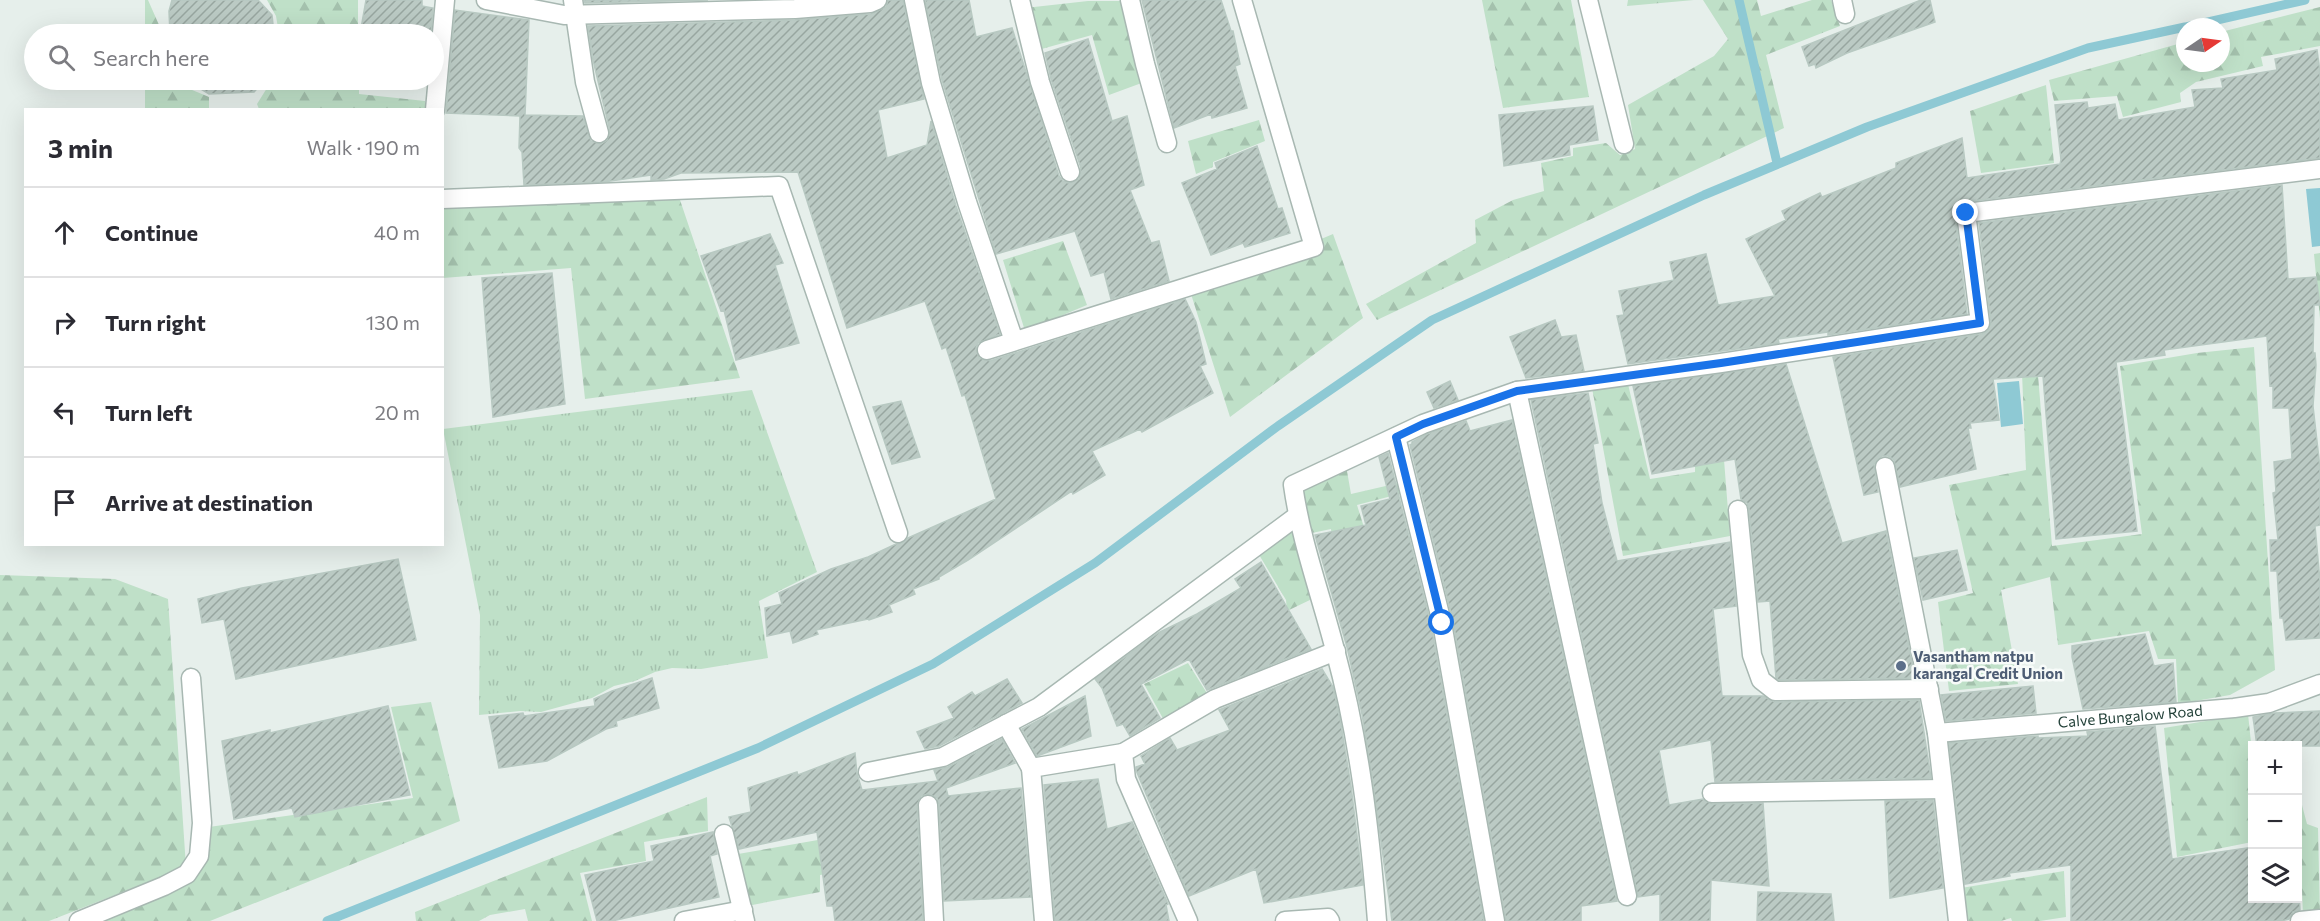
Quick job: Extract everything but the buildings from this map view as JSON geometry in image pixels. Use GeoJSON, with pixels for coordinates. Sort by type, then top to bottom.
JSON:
{"type":"FeatureCollection","features":[{"type":"Feature","properties":{"kind":"street"},"geometry":{"type":"LineString","coordinates":[[443,24],[445,0]]}},
{"type":"Feature","properties":{"kind":"street"},"geometry":{"type":"LineString","coordinates":[[486,0],[564,15],[575,7],[795,9],[870,3],[877,0]]}},
{"type":"Feature","properties":{"kind":"street"},"geometry":{"type":"LineString","coordinates":[[914,0],[931,83],[967,202],[1014,341]]}},
{"type":"Feature","properties":{"kind":"street"},"geometry":{"type":"LineString","coordinates":[[1020,0],[1040,82],[1070,172]]}},
{"type":"Feature","properties":{"kind":"street"},"geometry":{"type":"LineString","coordinates":[[1130,0],[1144,64],[1167,143]]}},
{"type":"Feature","properties":{"kind":"street"},"geometry":{"type":"LineString","coordinates":[[987,350],[1314,247],[1242,0]]}},
{"type":"Feature","properties":{"kind":"street"},"geometry":{"type":"LineString","coordinates":[[1588,0],[1624,144]]}},
{"type":"Feature","properties":{"kind":"street"},"geometry":{"type":"LineString","coordinates":[[575,7],[585,82],[598,132]]}},
{"type":"Feature","properties":{"kind":"street"},"geometry":{"type":"LineString","coordinates":[[435,108],[437,90]]}},
{"type":"Feature","properties":{"kind":"street"},"geometry":{"type":"LineString","coordinates":[[1377,921],[1362,774],[1336,651],[1297,516],[1293,485],[1423,424],[1517,391],[1721,363],[1980,323],[1966,213],[2320,169]]}},
{"type":"Feature","properties":{"kind":"street"},"geometry":{"type":"LineString","coordinates":[[444,199],[779,186],[898,533]]}},
{"type":"Feature","properties":{"kind":"street"},"geometry":{"type":"LineString","coordinates":[[1517,391],[1628,896]]}},
{"type":"Feature","properties":{"kind":"street"},"geometry":{"type":"LineString","coordinates":[[1396,437],[1442,623],[1495,921]]}},
{"type":"Feature","properties":{"kind":"street"},"geometry":{"type":"LineString","coordinates":[[1885,467],[1937,734],[1958,921]]}},
{"type":"Feature","properties":{"kind":"street"},"geometry":{"type":"LineString","coordinates":[[1738,510],[1752,655],[1761,680],[1775,691],[1929,689]]}},
{"type":"Feature","properties":{"kind":"street"},"geometry":{"type":"LineString","coordinates":[[868,772],[943,757],[1040,707],[1297,516]]}},
{"type":"Feature","properties":{"kind":"street"},"geometry":{"type":"LineString","coordinates":[[1031,768],[1123,753],[1215,699],[1336,651]]}},
{"type":"Feature","properties":{"kind":"street"},"geometry":{"type":"LineString","coordinates":[[79,921],[180,878],[187,874],[199,856],[202,822],[191,678]]}},
{"type":"Feature","properties":{"kind":"street","name":"Calve Bungalow Road"},"geometry":{"type":"LineString","coordinates":[[1937,734],[2234,708],[2269,703],[2320,684]]}},
{"type":"Feature","properties":{"kind":"street"},"geometry":{"type":"LineString","coordinates":[[1006,724],[1031,768],[1044,921]]}},
{"type":"Feature","properties":{"kind":"street"},"geometry":{"type":"LineString","coordinates":[[1123,753],[1126,779],[1188,921]]}},
{"type":"Feature","properties":{"kind":"street"},"geometry":{"type":"LineString","coordinates":[[1712,793],[1942,789]]}},
{"type":"Feature","properties":{"kind":"street"},"geometry":{"type":"LineString","coordinates":[[928,805],[934,921]]}},
{"type":"Feature","properties":{"kind":"street"},"geometry":{"type":"LineString","coordinates":[[684,921],[744,916],[724,834]]}},
{"type":"Feature","properties":{"kind":"street"},"geometry":{"type":"LineString","coordinates":[[1285,921],[1328,918],[1330,921]]}},
{"type":"Feature","properties":{"kind":"street"},"geometry":{"type":"LineString","coordinates":[[2300,921],[2320,919]]}},
{"type":"Feature","properties":{"kind":"green space"},"geometry":{"type":"Polygon","coordinates":[[[145,0],[148,0],[159,24],[145,24],[145,0]]]}},
{"type":"Feature","properties":{"kind":"green space"},"geometry":{"type":"Polygon","coordinates":[[[267,0],[358,0],[358,24],[277,24],[276,16],[267,0]]]}},
{"type":"Feature","properties":{"kind":"green space"},"geometry":{"type":"Polygon","coordinates":[[[1482,0],[1571,0],[1589,97],[1503,108],[1482,0]]]}},
{"type":"Feature","properties":{"kind":"green space"},"geometry":{"type":"Polygon","coordinates":[[[1628,0],[1694,0],[1627,6],[1628,0]]]}},
{"type":"Feature","properties":{"kind":"green space"},"geometry":{"type":"Polygon","coordinates":[[[1703,0],[1757,0],[1761,16],[1812,0],[1831,0],[1840,26],[1766,55],[1784,128],[1377,320],[1366,304],[1476,243],[1475,220],[1513,200],[1544,191],[1541,163],[1573,156],[1573,148],[1606,143],[1620,155],[1635,149],[1628,105],[1714,56],[1728,39],[1703,0]]]}},
{"type":"Feature","properties":{"kind":"green space"},"geometry":{"type":"Polygon","coordinates":[[[1088,1],[1127,1],[1147,81],[1109,95],[1092,35],[1038,50],[1025,8],[1088,1]]]}},
{"type":"Feature","properties":{"kind":"green space"},"geometry":{"type":"Polygon","coordinates":[[[2320,7],[2320,46],[2261,57],[2263,66],[2196,82],[2180,93],[2181,102],[2123,117],[2117,96],[2054,101],[2049,80],[2176,45],[2176,72],[2230,72],[2230,30],[2320,7]]]}},
{"type":"Feature","properties":{"kind":"green space"},"geometry":{"type":"Polygon","coordinates":[[[2046,85],[2054,163],[1981,173],[1970,111],[2046,85]]]}},
{"type":"Feature","properties":{"kind":"green space"},"geometry":{"type":"Polygon","coordinates":[[[145,90],[192,90],[209,97],[209,108],[145,108],[145,90]]]}},
{"type":"Feature","properties":{"kind":"green space"},"geometry":{"type":"Polygon","coordinates":[[[266,90],[359,90],[359,94],[425,101],[425,108],[259,108],[257,104],[266,90]]]}},
{"type":"Feature","properties":{"kind":"green space"},"geometry":{"type":"Polygon","coordinates":[[[1259,120],[1265,141],[1213,162],[1213,167],[1196,174],[1188,141],[1259,120]]]}},
{"type":"Feature","properties":{"kind":"green space"},"geometry":{"type":"Polygon","coordinates":[[[678,194],[740,378],[585,399],[571,268],[444,278],[444,208],[678,194]]]}},
{"type":"Feature","properties":{"kind":"green space"},"geometry":{"type":"Polygon","coordinates":[[[1333,234],[1363,318],[1230,417],[1191,294],[1333,234]]]}},
{"type":"Feature","properties":{"kind":"green space"},"geometry":{"type":"Polygon","coordinates":[[[1063,241],[1087,305],[1025,331],[1003,260],[1063,241]]]}},
{"type":"Feature","properties":{"kind":"green space"},"geometry":{"type":"Polygon","coordinates":[[[2320,253],[2320,319],[2314,254],[2320,253]]]}},
{"type":"Feature","properties":{"kind":"green space"},"geometry":{"type":"Polygon","coordinates":[[[2254,347],[2275,670],[2230,695],[2178,704],[2176,659],[2158,659],[2149,631],[2058,645],[2050,577],[2001,590],[2018,684],[1949,691],[1938,602],[1973,593],[1949,485],[2026,470],[2022,373],[2038,375],[2052,546],[2142,534],[2120,366],[2197,353],[2254,347]]]}},
{"type":"Feature","properties":{"kind":"green space"},"geometry":{"type":"Polygon","coordinates":[[[1628,384],[1650,479],[1695,472],[1695,450],[1723,447],[1730,536],[1623,556],[1592,388],[1628,384]]]}},
{"type":"Feature","properties":{"kind":"green space"},"geometry":{"type":"Polygon","coordinates":[[[752,390],[817,572],[759,601],[768,658],[701,669],[672,668],[655,672],[635,681],[614,686],[592,698],[541,712],[520,711],[479,715],[480,615],[444,429],[752,390]]]}},
{"type":"Feature","properties":{"kind":"green space"},"geometry":{"type":"Polygon","coordinates":[[[1344,470],[1347,471],[1351,494],[1403,482],[1407,492],[1357,505],[1367,537],[1332,545],[1331,529],[1307,534],[1297,489],[1344,470]]]}},
{"type":"Feature","properties":{"kind":"green space"},"geometry":{"type":"Polygon","coordinates":[[[1293,525],[1312,599],[1287,611],[1286,600],[1258,553],[1293,525]]]}},
{"type":"Feature","properties":{"kind":"green space"},"geometry":{"type":"Polygon","coordinates":[[[0,575],[115,579],[168,599],[186,867],[49,921],[0,921],[0,575]]]}},
{"type":"Feature","properties":{"kind":"green space"},"geometry":{"type":"Polygon","coordinates":[[[1188,663],[1210,698],[1166,724],[1144,684],[1188,663]]]}},
{"type":"Feature","properties":{"kind":"green space"},"geometry":{"type":"Polygon","coordinates":[[[431,702],[460,821],[210,921],[106,921],[103,916],[195,876],[209,827],[413,798],[391,707],[431,702]]]}},
{"type":"Feature","properties":{"kind":"green space"},"geometry":{"type":"Polygon","coordinates":[[[2248,714],[2251,741],[2248,741],[2248,843],[2177,857],[2164,728],[2248,714]]]}},
{"type":"Feature","properties":{"kind":"green space"},"geometry":{"type":"Polygon","coordinates":[[[707,797],[708,831],[644,842],[646,861],[580,873],[592,921],[528,921],[525,909],[490,915],[479,921],[416,921],[415,912],[707,797]]]}},
{"type":"Feature","properties":{"kind":"green space"},"geometry":{"type":"Polygon","coordinates":[[[2302,805],[2307,824],[2318,828],[2320,915],[2303,917],[2302,805]]]}},
{"type":"Feature","properties":{"kind":"green space"},"geometry":{"type":"Polygon","coordinates":[[[858,833],[862,869],[820,875],[820,892],[747,906],[738,854],[858,833]]]}},
{"type":"Feature","properties":{"kind":"green space"},"geometry":{"type":"Polygon","coordinates":[[[2064,871],[2066,917],[2040,921],[2012,921],[2011,918],[2001,921],[1965,921],[1961,888],[2064,871]]]}},
{"type":"Feature","properties":{"kind":"water"},"geometry":{"type":"Polygon","coordinates":[[[2320,188],[2320,246],[2312,247],[2306,189],[2320,188]]]}},
{"type":"Feature","properties":{"kind":"water"},"geometry":{"type":"Polygon","coordinates":[[[2019,381],[2023,424],[2001,427],[1997,383],[2019,381]]]}},
{"type":"Feature","properties":{"kind":"waterway"},"geometry":{"type":"LineString","coordinates":[[1739,0],[1777,163]]}},
{"type":"Feature","properties":{"kind":"waterway"},"geometry":{"type":"LineString","coordinates":[[2226,18],[2305,0]]}},
{"type":"Feature","properties":{"kind":"waterway"},"geometry":{"type":"LineString","coordinates":[[327,921],[758,748],[933,664],[1095,563],[1278,426],[1432,320],[1704,195],[1867,127],[2088,48],[2176,29]]}},
{"type":"Feature","properties":{"kind":"place","name":"Vasantham natpu karangal Credit Union"},"geometry":{"type":"Point","coordinates":[1901,666]}},
{"type":"Feature","properties":{"kind":"route"},"geometry":{"type":"LineString","coordinates":[[1442,623],[1396,437],[1423,424],[1517,391],[1721,363],[1980,323],[1966,213]]}}]}
